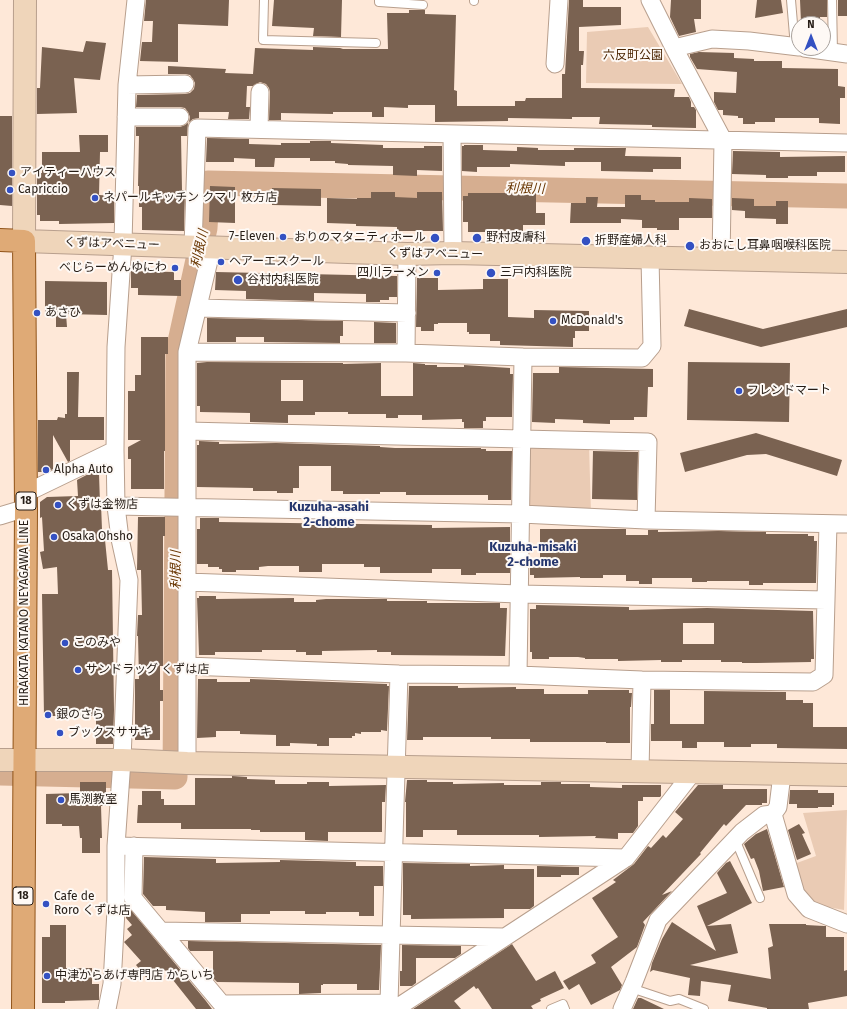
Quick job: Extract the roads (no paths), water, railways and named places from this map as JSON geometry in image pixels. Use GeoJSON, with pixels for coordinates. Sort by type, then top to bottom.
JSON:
{"type":"FeatureCollection","features":[{"type":"Feature","properties":{"kind":"main road"},"geometry":{"type":"LineString","coordinates":[[0,240],[24,240]]}},
{"type":"Feature","properties":{"kind":"main road","name":"HIRAKATA KATANO NEYAGAWA LINE"},"geometry":{"type":"LineString","coordinates":[[23,1009],[26,501],[24,240]]}},
{"type":"Feature","properties":{"kind":"street"},"geometry":{"type":"LineString","coordinates":[[24,240],[25,0]]}},
{"type":"Feature","properties":{"kind":"street"},"geometry":{"type":"LineString","coordinates":[[107,1009],[112,984],[116,910],[116,846],[122,760],[129,580],[120,539],[116,506],[116,348],[123,244],[127,86],[136,0]]}},
{"type":"Feature","properties":{"kind":"street"},"geometry":{"type":"LineString","coordinates":[[554,64],[559,0]]}},
{"type":"Feature","properties":{"kind":"street"},"geometry":{"type":"LineString","coordinates":[[650,0],[723,140],[721,260]]}},
{"type":"Feature","properties":{"kind":"street"},"geometry":{"type":"LineString","coordinates":[[674,48],[712,39],[791,46]]}},
{"type":"Feature","properties":{"kind":"street"},"geometry":{"type":"LineString","coordinates":[[127,86],[185,84]]}},
{"type":"Feature","properties":{"kind":"street"},"geometry":{"type":"LineString","coordinates":[[259,129],[260,92]]}},
{"type":"Feature","properties":{"kind":"street"},"geometry":{"type":"LineString","coordinates":[[126,117],[180,117]]}},
{"type":"Feature","properties":{"kind":"street"},"geometry":{"type":"LineString","coordinates":[[187,763],[187,352],[198,308],[203,247],[196,128],[847,143]]}},
{"type":"Feature","properties":{"kind":"street"},"geometry":{"type":"LineString","coordinates":[[452,134],[452,253]]}},
{"type":"Feature","properties":{"kind":"street","name":"くずはアベニュー"},"geometry":{"type":"LineString","coordinates":[[24,240],[407,254],[452,253],[847,262]]}},
{"type":"Feature","properties":{"kind":"street"},"geometry":{"type":"LineString","coordinates":[[406,353],[407,254]]}},
{"type":"Feature","properties":{"kind":"street"},"geometry":{"type":"LineString","coordinates":[[187,352],[406,353],[523,357],[642,358],[652,346],[650,258]]}},
{"type":"Feature","properties":{"kind":"street"},"geometry":{"type":"LineString","coordinates":[[198,308],[407,313]]}},
{"type":"Feature","properties":{"kind":"street"},"geometry":{"type":"LineString","coordinates":[[518,675],[523,357]]}},
{"type":"Feature","properties":{"kind":"street"},"geometry":{"type":"LineString","coordinates":[[187,431],[648,442],[646,520]]}},
{"type":"Feature","properties":{"kind":"street"},"geometry":{"type":"LineString","coordinates":[[0,516],[115,450]]}},
{"type":"Feature","properties":{"kind":"street"},"geometry":{"type":"LineString","coordinates":[[116,506],[521,514],[646,520],[847,524]]}},
{"type":"Feature","properties":{"kind":"street"},"geometry":{"type":"LineString","coordinates":[[187,666],[399,674],[518,675],[642,680],[813,682],[824,675],[828,524]]}},
{"type":"Feature","properties":{"kind":"street"},"geometry":{"type":"LineString","coordinates":[[187,582],[519,594],[826,600]]}},
{"type":"Feature","properties":{"kind":"street"},"geometry":{"type":"LineString","coordinates":[[392,1007],[391,934],[399,674]]}},
{"type":"Feature","properties":{"kind":"street"},"geometry":{"type":"LineString","coordinates":[[640,772],[642,680]]}},
{"type":"Feature","properties":{"kind":"street"},"geometry":{"type":"LineString","coordinates":[[0,760],[25,770],[122,760],[187,763],[847,775]]}},
{"type":"Feature","properties":{"kind":"street"},"geometry":{"type":"LineString","coordinates":[[134,846],[133,898],[224,1006],[392,1007],[626,858],[693,772]]}},
{"type":"Feature","properties":{"kind":"street"},"geometry":{"type":"LineString","coordinates":[[622,1009],[658,920],[742,832],[764,815],[773,814],[778,807],[782,774]]}},
{"type":"Feature","properties":{"kind":"street"},"geometry":{"type":"LineString","coordinates":[[773,814],[796,894],[809,909],[847,924]]}},
{"type":"Feature","properties":{"kind":"street"},"geometry":{"type":"LineString","coordinates":[[116,846],[626,858]]}},
{"type":"Feature","properties":{"kind":"street"},"geometry":{"type":"LineString","coordinates":[[161,931],[504,937]]}},
{"type":"Feature","properties":{"kind":"lane"},"geometry":{"type":"LineString","coordinates":[[264,0],[264,40],[376,43]]}},
{"type":"Feature","properties":{"kind":"lane"},"geometry":{"type":"LineString","coordinates":[[379,0],[379,2],[423,5]]}},
{"type":"Feature","properties":{"kind":"lane"},"geometry":{"type":"LineString","coordinates":[[791,0],[794,16]]}},
{"type":"Feature","properties":{"kind":"lane"},"geometry":{"type":"LineString","coordinates":[[832,0],[840,53]]}},
{"type":"Feature","properties":{"kind":"lane"},"geometry":{"type":"LineString","coordinates":[[735,839],[760,898]]}},
{"type":"Feature","properties":{"kind":"lane"},"geometry":{"type":"LineString","coordinates":[[631,988],[670,1001],[680,999],[704,1009]]}},
{"type":"Feature","properties":{"kind":"lane"},"geometry":{"type":"LineString","coordinates":[[551,1009],[563,1004],[565,1009]]}},
{"type":"Feature","properties":{"kind":"waterway","name":"利根川"},"geometry":{"type":"LineString","coordinates":[[0,773],[175,777],[178,351],[205,228],[208,183],[847,196]]}},
{"type":"Feature","properties":{"kind":"place","name":"アイティーハウス"},"geometry":{"type":"Point","coordinates":[12,173]}},
{"type":"Feature","properties":{"kind":"place","name":"Capriccio"},"geometry":{"type":"Point","coordinates":[10,190]}},
{"type":"Feature","properties":{"kind":"place","name":"ネパールキッチン クマリ 枚方店"},"geometry":{"type":"Point","coordinates":[95,198]}},
{"type":"Feature","properties":{"kind":"place","name":"7-Eleven"},"geometry":{"type":"Point","coordinates":[283,237]}},
{"type":"Feature","properties":{"kind":"place","name":"おりのマタニティホール"},"geometry":{"type":"Point","coordinates":[435,238]}},
{"type":"Feature","properties":{"kind":"place","name":"野村皮膚科"},"geometry":{"type":"Point","coordinates":[477,238]}},
{"type":"Feature","properties":{"kind":"place","name":"折野産婦人科"},"geometry":{"type":"Point","coordinates":[586,241]}},
{"type":"Feature","properties":{"kind":"place","name":"おおにし耳鼻咽喉科医院"},"geometry":{"type":"Point","coordinates":[690,246]}},
{"type":"Feature","properties":{"kind":"place","name":"ヘアーエスクール"},"geometry":{"type":"Point","coordinates":[221,262]}},
{"type":"Feature","properties":{"kind":"place","name":"べじらーめんゆにわ"},"geometry":{"type":"Point","coordinates":[175,268]}},
{"type":"Feature","properties":{"kind":"place","name":"四川ラーメン"},"geometry":{"type":"Point","coordinates":[437,273]}},
{"type":"Feature","properties":{"kind":"place","name":"三戸内科医院"},"geometry":{"type":"Point","coordinates":[491,273]}},
{"type":"Feature","properties":{"kind":"place","name":"谷村内科医院"},"geometry":{"type":"Point","coordinates":[238,280]}},
{"type":"Feature","properties":{"kind":"place","name":"あさひ"},"geometry":{"type":"Point","coordinates":[37,313]}},
{"type":"Feature","properties":{"kind":"place","name":"McDonald's"},"geometry":{"type":"Point","coordinates":[553,321]}},
{"type":"Feature","properties":{"kind":"place","name":"フレンドマート"},"geometry":{"type":"Point","coordinates":[739,391]}},
{"type":"Feature","properties":{"kind":"place","name":"Alpha Auto"},"geometry":{"type":"Point","coordinates":[46,470]}},
{"type":"Feature","properties":{"kind":"place","name":"くずは金物店"},"geometry":{"type":"Point","coordinates":[58,505]}},
{"type":"Feature","properties":{"kind":"place","name":"Osaka Ohsho"},"geometry":{"type":"Point","coordinates":[54,537]}},
{"type":"Feature","properties":{"kind":"place","name":"このみや"},"geometry":{"type":"Point","coordinates":[65,643]}},
{"type":"Feature","properties":{"kind":"place","name":"サンドラッグ くずは店"},"geometry":{"type":"Point","coordinates":[78,670]}},
{"type":"Feature","properties":{"kind":"place","name":"銀のさら"},"geometry":{"type":"Point","coordinates":[48,715]}},
{"type":"Feature","properties":{"kind":"place","name":"ブックスササキ"},"geometry":{"type":"Point","coordinates":[60,733]}},
{"type":"Feature","properties":{"kind":"place","name":"馬渕教室"},"geometry":{"type":"Point","coordinates":[61,800]}},
{"type":"Feature","properties":{"kind":"place","name":"Cafe de Roro くずは店"},"geometry":{"type":"Point","coordinates":[46,904]}},
{"type":"Feature","properties":{"kind":"place","name":"中津からあげ専門店 からいち"},"geometry":{"type":"Point","coordinates":[47,976]}},
{"type":"Feature","properties":{"kind":"district","name":"Kuzuha-asahi 2-chome"},"geometry":{"type":"Point","coordinates":[329,514]}},
{"type":"Feature","properties":{"kind":"district","name":"Kuzuha-misaki 2-chome"},"geometry":{"type":"Point","coordinates":[533,554]}},
{"type":"Feature","properties":{"kind":"park label","name":"六反町公園"},"geometry":{"type":"Point","coordinates":[633,56]}}]}
